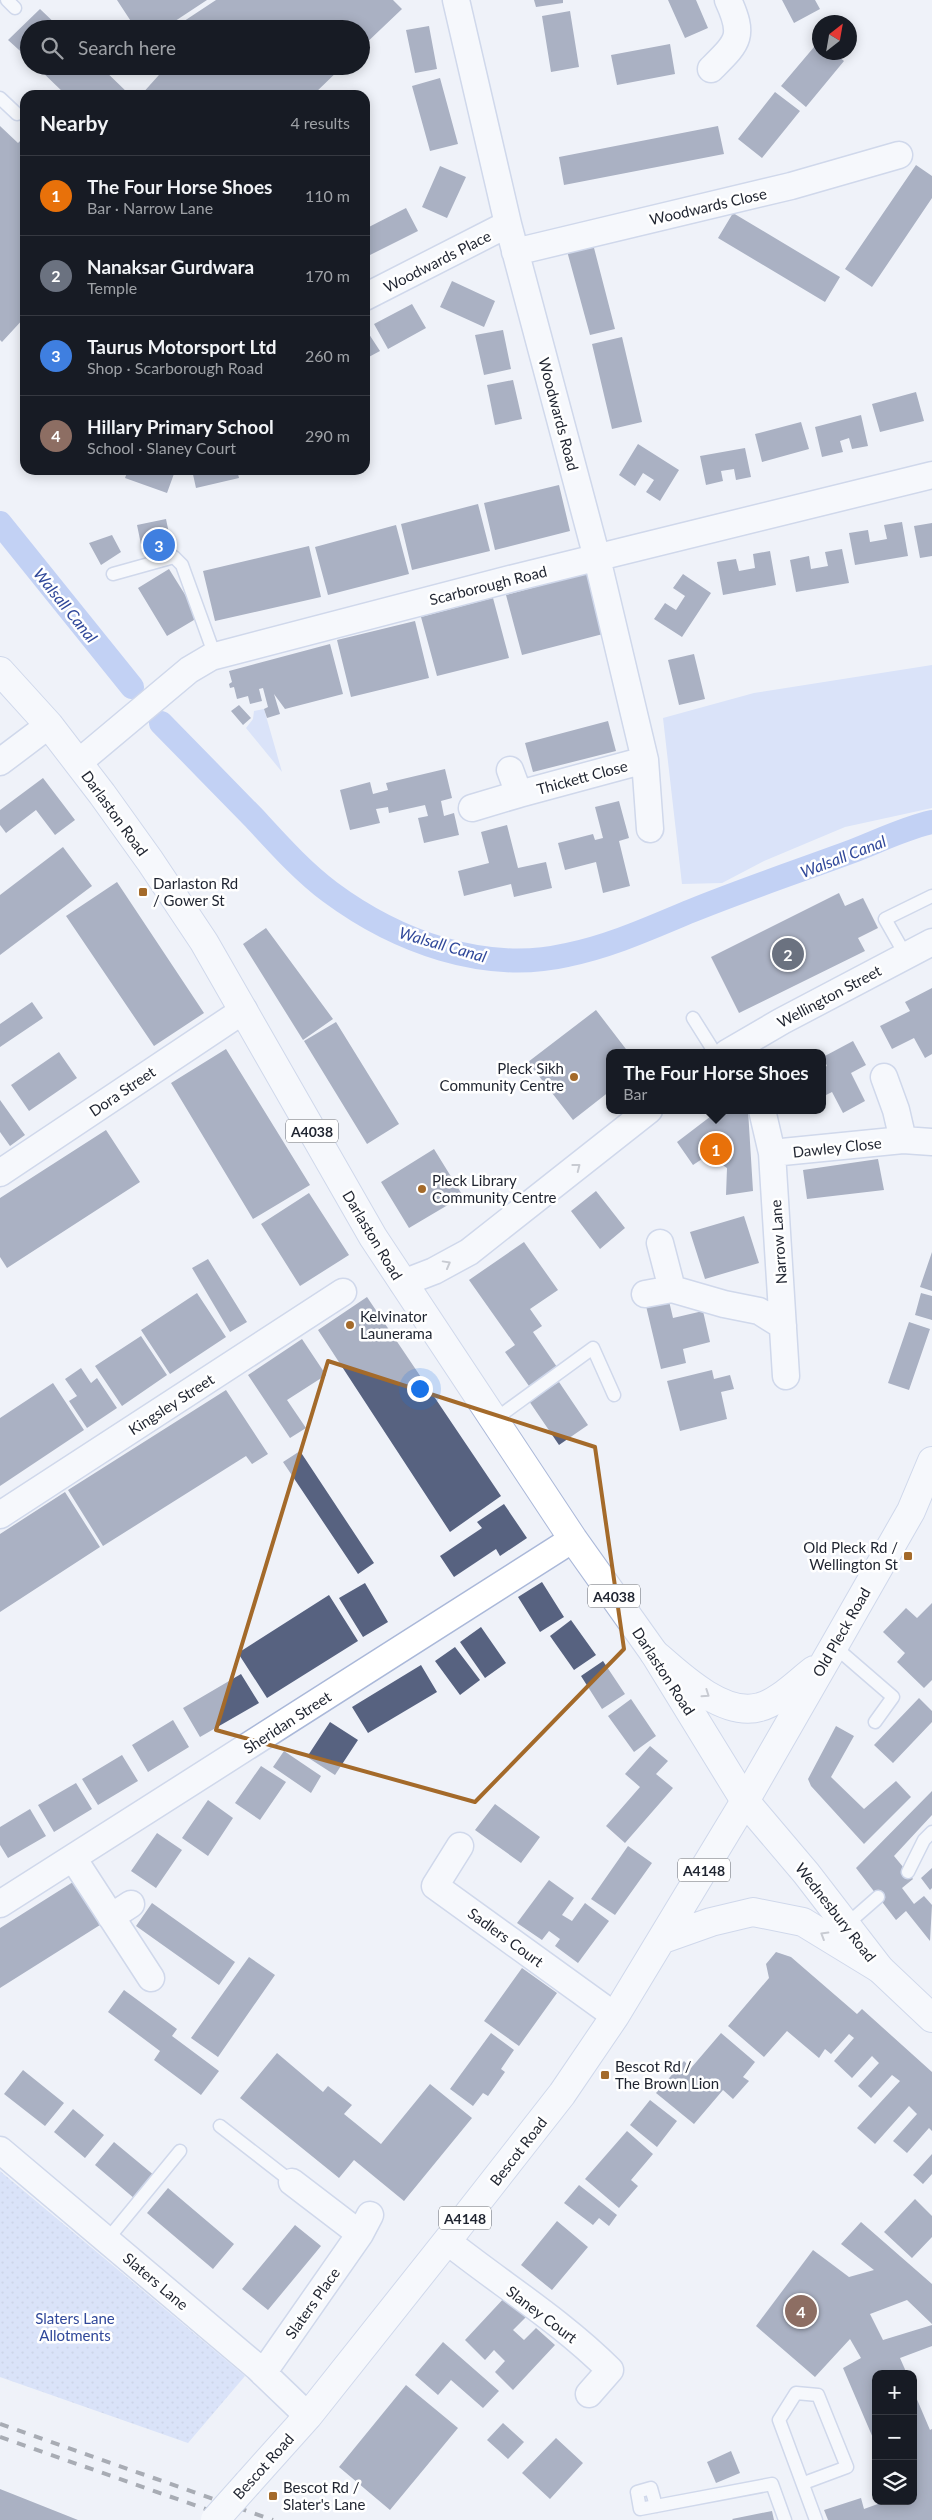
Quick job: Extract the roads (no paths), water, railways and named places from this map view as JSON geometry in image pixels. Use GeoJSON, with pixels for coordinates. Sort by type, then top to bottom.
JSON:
{"type":"FeatureCollection","features":[{"type":"Feature","properties":{"kind":"main road","name":"Darlaston Road"},"geometry":{"type":"LineString","coordinates":[[0,671],[49,725],[156,869],[204,942],[373,1237],[573,1540],[654,1653],[745,1801]]}},
{"type":"Feature","properties":{"kind":"main road","name":"Old Pleck Road"},"geometry":{"type":"LineString","coordinates":[[745,1801],[911,1511],[932,1461]]}},
{"type":"Feature","properties":{"kind":"main road"},"geometry":{"type":"LineString","coordinates":[[654,1653],[682,1678],[713,1699],[745,1708],[760,1708],[771,1703],[830,1654]]}},
{"type":"Feature","properties":{"kind":"main road","name":"Wednesbury Road"},"geometry":{"type":"LineString","coordinates":[[745,1801],[880,1969],[932,2018]]}},
{"type":"Feature","properties":{"kind":"main road","name":"Bescot Road"},"geometry":{"type":"LineString","coordinates":[[214,2520],[308,2416],[562,2094],[615,2016],[745,1801]]}},
{"type":"Feature","properties":{"kind":"main road"},"geometry":{"type":"LineString","coordinates":[[663,1939],[711,1922],[753,1912],[803,1922],[880,1969]]}},
{"type":"Feature","properties":{"kind":"street","name":"Woodwards Road"},"geometry":{"type":"LineString","coordinates":[[456,0],[508,224],[597,558],[645,760],[650,829]]}},
{"type":"Feature","properties":{"kind":"street"},"geometry":{"type":"LineString","coordinates":[[711,69],[732,48],[738,37],[735,17],[728,0]]}},
{"type":"Feature","properties":{"kind":"street","name":"Woodwards Close"},"geometry":{"type":"LineString","coordinates":[[516,252],[791,186],[899,155]]}},
{"type":"Feature","properties":{"kind":"street","name":"Woodwards Place"},"geometry":{"type":"LineString","coordinates":[[370,294],[508,224]]}},
{"type":"Feature","properties":{"kind":"street","name":"Scarborough Road"},"geometry":{"type":"LineString","coordinates":[[78,763],[189,670],[215,656],[597,558],[932,475]]}},
{"type":"Feature","properties":{"kind":"street"},"geometry":{"type":"LineString","coordinates":[[0,762],[49,725]]}},
{"type":"Feature","properties":{"kind":"street","name":"Thickett Close"},"geometry":{"type":"LineString","coordinates":[[472,808],[645,760]]}},
{"type":"Feature","properties":{"kind":"street","name":"Thickett Close"},"geometry":{"type":"LineString","coordinates":[[510,770],[519,794]]}},
{"type":"Feature","properties":{"kind":"street","name":"Wellington Street"},"geometry":{"type":"LineString","coordinates":[[741,1049],[932,942]]}},
{"type":"Feature","properties":{"kind":"street","name":"Dora Street"},"geometry":{"type":"LineString","coordinates":[[0,1173],[244,1010]]}},
{"type":"Feature","properties":{"kind":"street","name":"Dawley Close"},"geometry":{"type":"LineString","coordinates":[[884,1077],[896,1110],[902,1140]]}},
{"type":"Feature","properties":{"kind":"street"},"geometry":{"type":"LineString","coordinates":[[403,1283],[434,1271],[469,1252],[645,1114]]}},
{"type":"Feature","properties":{"kind":"street","name":"Narrow Lane"},"geometry":{"type":"LineString","coordinates":[[763,1114],[772,1153],[786,1376]]}},
{"type":"Feature","properties":{"kind":"street","name":"Dawley Close"},"geometry":{"type":"LineString","coordinates":[[772,1153],[902,1140],[932,1142]]}},
{"type":"Feature","properties":{"kind":"street"},"geometry":{"type":"LineString","coordinates":[[660,1243],[672,1289]]}},
{"type":"Feature","properties":{"kind":"street"},"geometry":{"type":"LineString","coordinates":[[645,1294],[672,1289],[724,1304],[759,1311],[783,1326]]}},
{"type":"Feature","properties":{"kind":"street","name":"Kingsley Street"},"geometry":{"type":"LineString","coordinates":[[0,1515],[343,1292]]}},
{"type":"Feature","properties":{"kind":"street","name":"Sheridan Street"},"geometry":{"type":"LineString","coordinates":[[0,1904],[573,1540]]}},
{"type":"Feature","properties":{"kind":"street","name":"Sadlers Court"},"geometry":{"type":"LineString","coordinates":[[460,1846],[435,1886],[615,2016]]}},
{"type":"Feature","properties":{"kind":"street"},"geometry":{"type":"LineString","coordinates":[[73,1858],[121,1911],[151,1978]]}},
{"type":"Feature","properties":{"kind":"street","name":"Slaters Lane"},"geometry":{"type":"LineString","coordinates":[[0,2150],[263,2373],[308,2416]]}},
{"type":"Feature","properties":{"kind":"street","name":"Slaters Place"},"geometry":{"type":"LineString","coordinates":[[263,2373],[365,2224],[292,2182]]}},
{"type":"Feature","properties":{"kind":"street","name":"Slaney Court"},"geometry":{"type":"LineString","coordinates":[[447,2241],[497,2280],[565,2328],[610,2370],[589,2394]]}},
{"type":"Feature","properties":{"kind":"lane"},"geometry":{"type":"LineString","coordinates":[[0,98],[17,114]]}},
{"type":"Feature","properties":{"kind":"lane"},"geometry":{"type":"LineString","coordinates":[[113,574],[174,557],[182,565],[215,656]]}},
{"type":"Feature","properties":{"kind":"lane"},"geometry":{"type":"LineString","coordinates":[[906,956],[885,920],[932,896]]}},
{"type":"Feature","properties":{"kind":"lane"},"geometry":{"type":"LineString","coordinates":[[693,1018],[712,1049]]}},
{"type":"Feature","properties":{"kind":"lane"},"geometry":{"type":"LineString","coordinates":[[494,1420],[593,1348],[614,1395]]}},
{"type":"Feature","properties":{"kind":"lane"},"geometry":{"type":"LineString","coordinates":[[830,1654],[893,1697],[875,1722]]}},
{"type":"Feature","properties":{"kind":"lane"},"geometry":{"type":"LineString","coordinates":[[908,1872],[924,1840],[932,1832]]}},
{"type":"Feature","properties":{"kind":"lane"},"geometry":{"type":"LineString","coordinates":[[846,1925],[878,1897]]}},
{"type":"Feature","properties":{"kind":"lane"},"geometry":{"type":"LineString","coordinates":[[220,2126],[292,2182]]}},
{"type":"Feature","properties":{"kind":"lane"},"geometry":{"type":"LineString","coordinates":[[107,2240],[180,2151]]}},
{"type":"Feature","properties":{"kind":"lane"},"geometry":{"type":"LineString","coordinates":[[804,2482],[847,2467],[818,2395],[796,2393],[779,2420],[804,2482],[816,2520]]}},
{"type":"Feature","properties":{"kind":"lane"},"geometry":{"type":"LineString","coordinates":[[656,2506],[772,2484],[785,2520]]}},
{"type":"Feature","properties":{"kind":"waterway","name":"Walsall Canal"},"geometry":{"type":"LineString","coordinates":[[0,523],[132,687]]}},
{"type":"Feature","properties":{"kind":"waterway","name":"Walsall Canal"},"geometry":{"type":"LineString","coordinates":[[161,723],[290,857],[330,892],[356,910],[383,925],[442,949],[504,960],[536,960],[599,947],[902,831],[932,822]]}},
{"type":"Feature","properties":{"kind":"railway"},"geometry":{"type":"LineString","coordinates":[[0,2424],[273,2520]]}},
{"type":"Feature","properties":{"kind":"railway"},"geometry":{"type":"LineString","coordinates":[[0,2437],[237,2520]]}},
{"type":"Feature","properties":{"kind":"place","name":"Taurus Motorsport Ltd"},"geometry":{"type":"Point","coordinates":[159,545]}},
{"type":"Feature","properties":{"kind":"place","name":"Darlaston Rd / Gower St"},"geometry":{"type":"Point","coordinates":[143,892]}},
{"type":"Feature","properties":{"kind":"place","name":"Nanaksar Gurdwara"},"geometry":{"type":"Point","coordinates":[788,954]}},
{"type":"Feature","properties":{"kind":"place","name":"Pleck Sikh Community Centre"},"geometry":{"type":"Point","coordinates":[574,1077]}},
{"type":"Feature","properties":{"kind":"place","name":"The Four Horse Shoes"},"geometry":{"type":"Point","coordinates":[716,1149]}},
{"type":"Feature","properties":{"kind":"place","name":"Pleck Library Community Centre"},"geometry":{"type":"Point","coordinates":[422,1189]}},
{"type":"Feature","properties":{"kind":"place","name":"Kelvinator Launerama"},"geometry":{"type":"Point","coordinates":[350,1325]}},
{"type":"Feature","properties":{"kind":"place","name":"Old Pleck Rd / Wellington St"},"geometry":{"type":"Point","coordinates":[908,1556]}},
{"type":"Feature","properties":{"kind":"place","name":"Bescot Rd / The Brown Lion"},"geometry":{"type":"Point","coordinates":[605,2075]}},
{"type":"Feature","properties":{"kind":"place","name":"Hillary Primary School"},"geometry":{"type":"Point","coordinates":[801,2311]}},
{"type":"Feature","properties":{"kind":"place","name":"Bescot Rd / Slater's Lane"},"geometry":{"type":"Point","coordinates":[273,2496]}},
{"type":"Feature","properties":{"kind":"park label","name":"Slaters Lane Allotments"},"geometry":{"type":"Point","coordinates":[75,2326]}}]}
